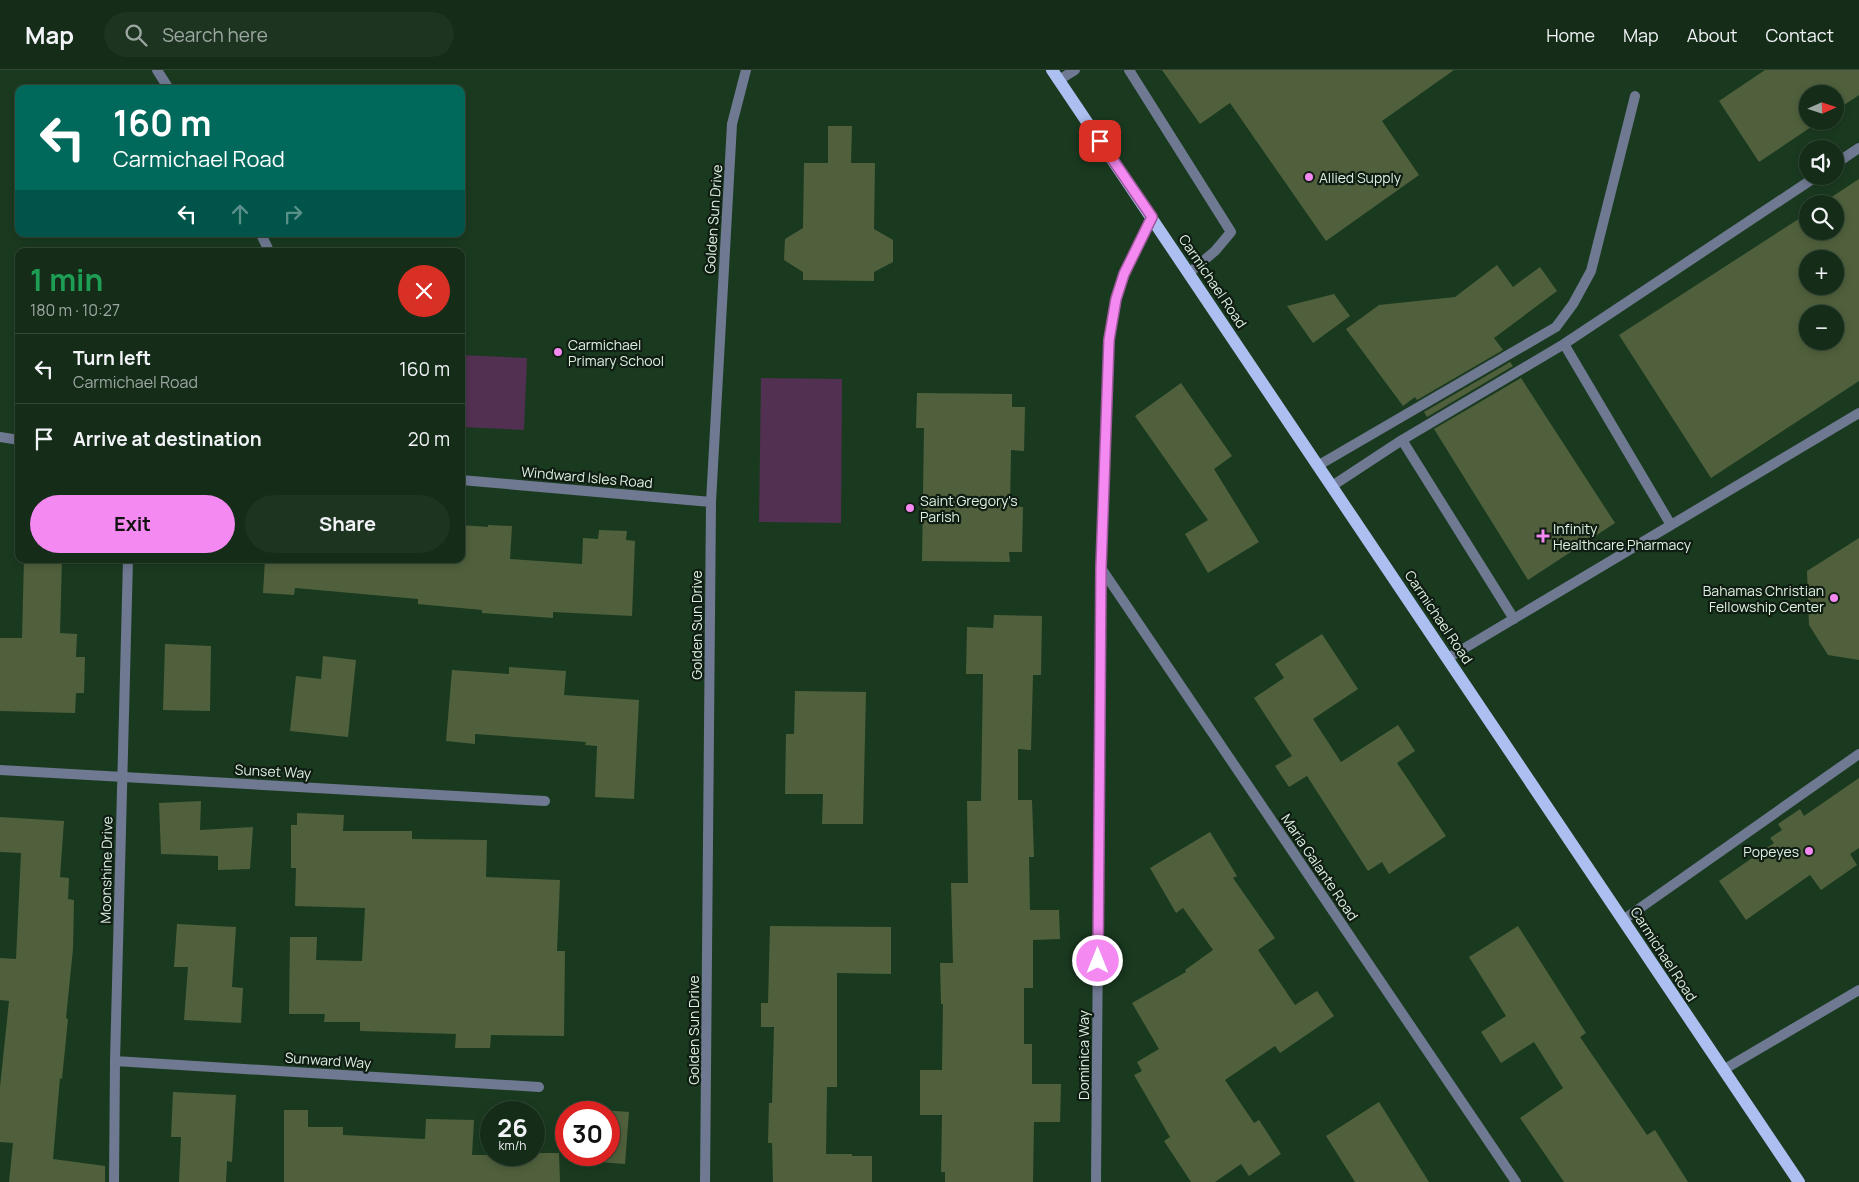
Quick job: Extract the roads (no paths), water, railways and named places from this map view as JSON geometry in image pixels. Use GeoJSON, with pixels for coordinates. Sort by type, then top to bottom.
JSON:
{"type":"FeatureCollection","features":[{"type":"Feature","properties":{"kind":"main road","name":"Carmichael Road"},"geometry":{"type":"LineString","coordinates":[[1055,75],[1799,1182]]}},
{"type":"Feature","properties":{"kind":"street"},"geometry":{"type":"LineString","coordinates":[[157,70],[166,85]]}},
{"type":"Feature","properties":{"kind":"street","name":"Golden Sun Drive"},"geometry":{"type":"LineString","coordinates":[[706,1182],[711,502],[732,124],[746,70]]}},
{"type":"Feature","properties":{"kind":"street"},"geometry":{"type":"LineString","coordinates":[[1055,75],[1075,70]]}},
{"type":"Feature","properties":{"kind":"street"},"geometry":{"type":"LineString","coordinates":[[1129,70],[1232,232],[1215,251],[1189,273]]}},
{"type":"Feature","properties":{"kind":"street"},"geometry":{"type":"LineString","coordinates":[[1318,465],[1556,328],[1591,271],[1635,96]]}},
{"type":"Feature","properties":{"kind":"street"},"geometry":{"type":"LineString","coordinates":[[1844,158],[1859,148]]}},
{"type":"Feature","properties":{"kind":"street"},"geometry":{"type":"LineString","coordinates":[[1332,486],[1402,440],[1564,344],[1803,185]]}},
{"type":"Feature","properties":{"kind":"street","name":"Dominica Way"},"geometry":{"type":"LineString","coordinates":[[1097,1180],[1101,568],[1109,340],[1116,299],[1124,274],[1152,217]]}},
{"type":"Feature","properties":{"kind":"street"},"geometry":{"type":"LineString","coordinates":[[1564,344],[1671,525]]}},
{"type":"Feature","properties":{"kind":"street"},"geometry":{"type":"LineString","coordinates":[[1448,658],[1859,413]]}},
{"type":"Feature","properties":{"kind":"street"},"geometry":{"type":"LineString","coordinates":[[0,437],[15,439]]}},
{"type":"Feature","properties":{"kind":"street"},"geometry":{"type":"LineString","coordinates":[[1402,440],[1514,619]]}},
{"type":"Feature","properties":{"kind":"street","name":"Windward Isles Road"},"geometry":{"type":"LineString","coordinates":[[465,480],[711,502]]}},
{"type":"Feature","properties":{"kind":"street","name":"Moonshine Drive"},"geometry":{"type":"LineString","coordinates":[[114,1182],[115,1061],[128,563]]}},
{"type":"Feature","properties":{"kind":"street","name":"Maria Galante Road"},"geometry":{"type":"LineString","coordinates":[[1101,568],[1516,1182]]}},
{"type":"Feature","properties":{"kind":"street"},"geometry":{"type":"LineString","coordinates":[[1623,920],[1859,754]]}},
{"type":"Feature","properties":{"kind":"street","name":"Sunset Way"},"geometry":{"type":"LineString","coordinates":[[0,770],[544,801]]}},
{"type":"Feature","properties":{"kind":"street"},"geometry":{"type":"LineString","coordinates":[[1723,1070],[1859,990]]}},
{"type":"Feature","properties":{"kind":"street","name":"Sunward Way"},"geometry":{"type":"LineString","coordinates":[[115,1061],[539,1087]]}},
{"type":"Feature","properties":{"kind":"place","name":"Allied Supply"},"geometry":{"type":"Point","coordinates":[1309,177]}},
{"type":"Feature","properties":{"kind":"place","name":"Carmichael Primary School"},"geometry":{"type":"Point","coordinates":[558,352]}},
{"type":"Feature","properties":{"kind":"place","name":"Saint Gregory's Parish"},"geometry":{"type":"Point","coordinates":[910,508]}},
{"type":"Feature","properties":{"kind":"place","name":"Infinity Healthcare Pharmacy"},"geometry":{"type":"Point","coordinates":[1543,536]}},
{"type":"Feature","properties":{"kind":"place","name":"Bahamas Christian Fellowship Center"},"geometry":{"type":"Point","coordinates":[1834,598]}},
{"type":"Feature","properties":{"kind":"place","name":"Popeyes"},"geometry":{"type":"Point","coordinates":[1809,851]}}]}
